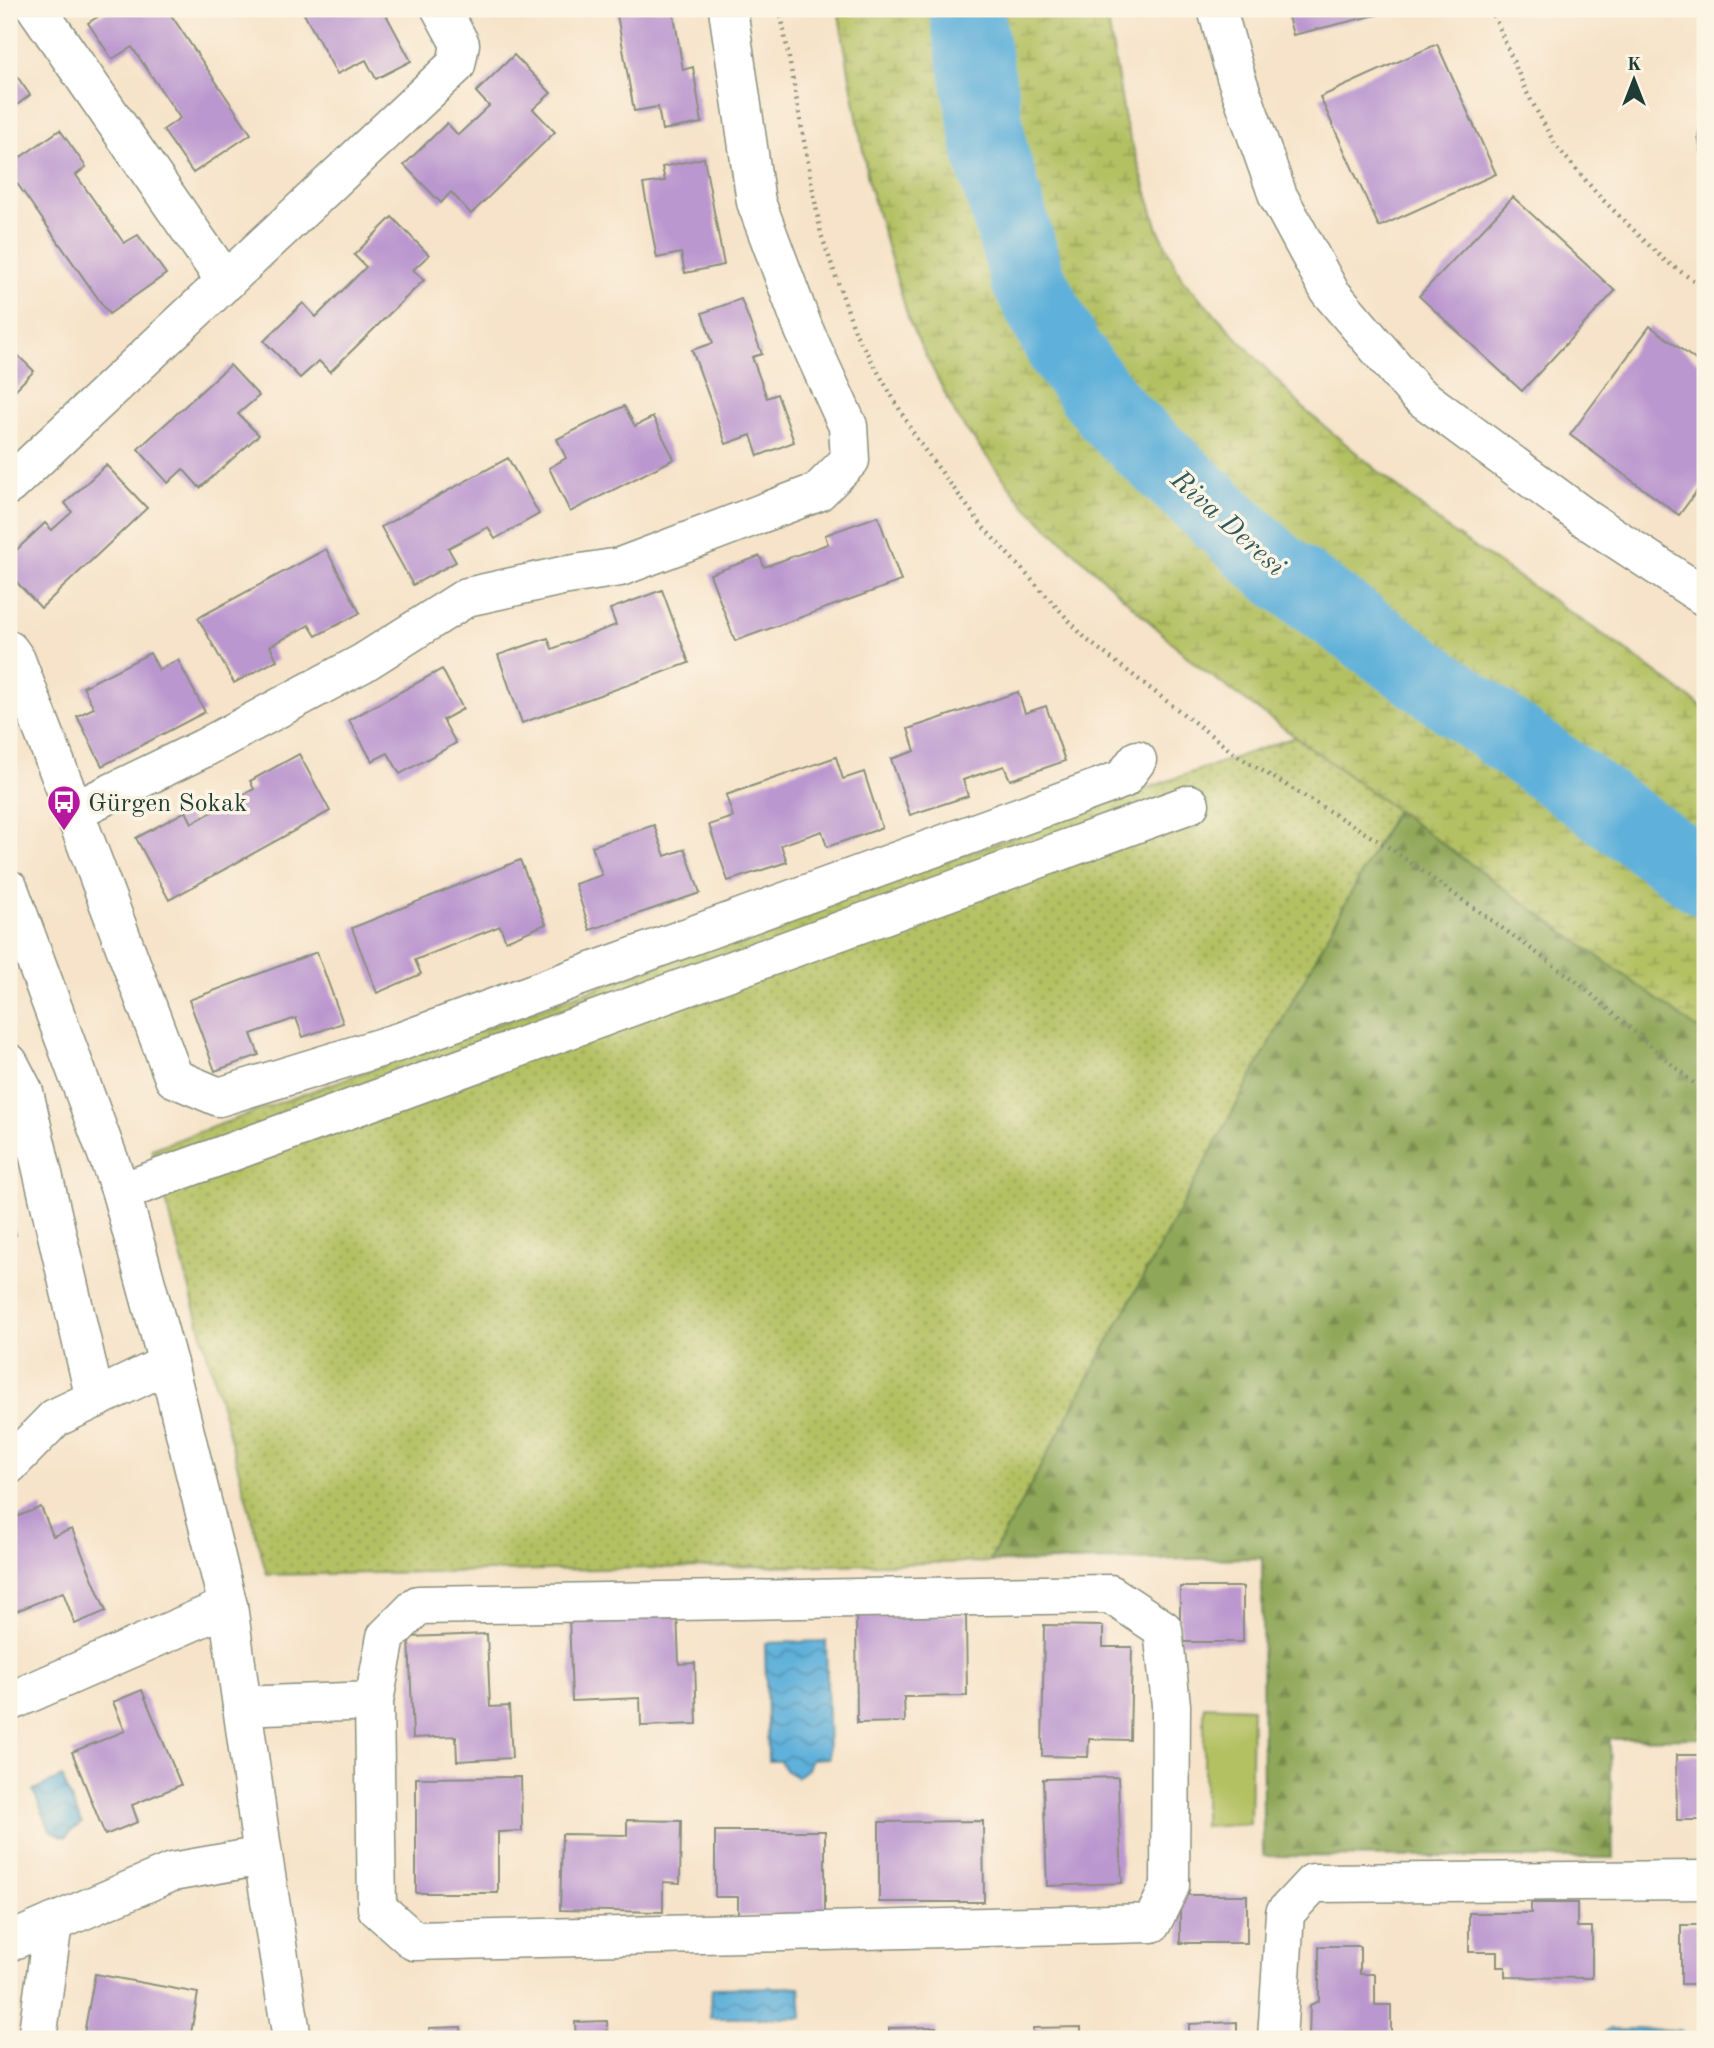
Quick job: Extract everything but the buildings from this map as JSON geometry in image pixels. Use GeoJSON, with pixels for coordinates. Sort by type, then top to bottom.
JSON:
{"type":"FeatureCollection","features":[{"type":"Feature","properties":{"kind":"street"},"geometry":{"type":"LineString","coordinates":[[37,9],[226,282]]}},
{"type":"Feature","properties":{"kind":"street"},"geometry":{"type":"LineString","coordinates":[[9,485],[456,65],[460,44],[441,9]]}},
{"type":"Feature","properties":{"kind":"street"},"geometry":{"type":"LineString","coordinates":[[74,811],[204,748],[363,663],[467,597],[562,576],[620,567],[818,492],[850,460],[848,426],[804,330],[756,202],[729,9]]}},
{"type":"Feature","properties":{"kind":"street"},"geometry":{"type":"LineString","coordinates":[[1217,9],[1236,77],[1278,196],[1330,292],[1417,394],[1589,521],[1705,597]]}},
{"type":"Feature","properties":{"kind":"street"},"geometry":{"type":"LineString","coordinates":[[11,659],[74,811],[174,1078],[219,1097],[402,1041],[1096,789],[1123,779],[1138,760]]}},
{"type":"Feature","properties":{"kind":"street"},"geometry":{"type":"LineString","coordinates":[[121,1192],[1190,804]]}},
{"type":"Feature","properties":{"kind":"street"},"geometry":{"type":"LineString","coordinates":[[9,890],[121,1192],[168,1364],[228,1606],[292,2039]]}},
{"type":"Feature","properties":{"kind":"street"},"geometry":{"type":"LineString","coordinates":[[9,1063],[23,1092],[95,1399]]}},
{"type":"Feature","properties":{"kind":"street"},"geometry":{"type":"LineString","coordinates":[[9,1465],[55,1418],[168,1364]]}},
{"type":"Feature","properties":{"kind":"street"},"geometry":{"type":"LineString","coordinates":[[1111,1594],[1163,1629],[1171,1705],[1170,1886],[1152,1923],[414,1941],[377,1908],[374,1701],[386,1637],[418,1605],[1111,1594]]}},
{"type":"Feature","properties":{"kind":"street"},"geometry":{"type":"LineString","coordinates":[[9,1702],[228,1606]]}},
{"type":"Feature","properties":{"kind":"street"},"geometry":{"type":"LineString","coordinates":[[242,1706],[374,1701]]}},
{"type":"Feature","properties":{"kind":"street"},"geometry":{"type":"LineString","coordinates":[[9,1942],[172,1872],[263,1856]]}},
{"type":"Feature","properties":{"kind":"street"},"geometry":{"type":"LineString","coordinates":[[1278,2039],[1285,1913],[1313,1884],[1705,1880]]}},
{"type":"Feature","properties":{"kind":"street"},"geometry":{"type":"LineString","coordinates":[[37,2039],[52,1923]]}},
{"type":"Feature","properties":{"kind":"path"},"geometry":{"type":"LineString","coordinates":[[780,9],[821,234],[856,334],[918,441],[983,527],[1086,639],[1238,756],[1390,848],[1576,981],[1705,1093]]}},
{"type":"Feature","properties":{"kind":"path"},"geometry":{"type":"LineString","coordinates":[[1491,9],[1526,91],[1556,146],[1600,197],[1664,259],[1705,289]]}},
{"type":"Feature","properties":{"kind":"green space","name":"Riva Deresi"},"geometry":{"type":"Polygon","coordinates":[[[838,9],[1106,9],[1125,121],[1158,229],[1182,279],[1305,410],[1449,530],[1630,653],[1705,709],[1705,1034],[1195,664],[1024,505],[958,419],[910,324],[869,185],[838,9]]]}},
{"type":"Feature","properties":{"kind":"green space"},"geometry":{"type":"Polygon","coordinates":[[[1295,737],[1396,810],[989,1562],[267,1575],[152,1149],[1295,737]]]}},
{"type":"Feature","properties":{"kind":"green space"},"geometry":{"type":"Polygon","coordinates":[[[1396,810],[1705,1034],[1705,1738],[1610,1739],[1613,1858],[1263,1856],[1262,1558],[989,1562],[1396,810]]]}},
{"type":"Feature","properties":{"kind":"green space"},"geometry":{"type":"Polygon","coordinates":[[[1204,1706],[1252,1708],[1250,1824],[1204,1827],[1204,1706]]]}},
{"type":"Feature","properties":{"kind":"water"},"geometry":{"type":"Polygon","coordinates":[[[826,1641],[829,1758],[811,1759],[807,1769],[797,1777],[785,1770],[780,1761],[768,1761],[765,1643],[826,1641]]]}},
{"type":"Feature","properties":{"kind":"water"},"geometry":{"type":"Polygon","coordinates":[[[62,1777],[81,1823],[65,1837],[50,1830],[33,1790],[62,1777]]]}},
{"type":"Feature","properties":{"kind":"water"},"geometry":{"type":"Polygon","coordinates":[[[800,1987],[802,2018],[710,2018],[712,1988],[800,1987]]]}},
{"type":"Feature","properties":{"kind":"water"},"geometry":{"type":"Polygon","coordinates":[[[1610,2029],[1679,2030],[1691,2039],[1595,2039],[1610,2029]]]}},
{"type":"Feature","properties":{"kind":"waterway","name":"Riva Deresi"},"geometry":{"type":"LineString","coordinates":[[966,9],[991,154],[1028,279],[1065,352],[1116,419],[1276,568],[1705,879]]}},
{"type":"Feature","properties":{"kind":"place","name":"Gürgen Sokak"},"geometry":{"type":"Point","coordinates":[64,832]}}]}
